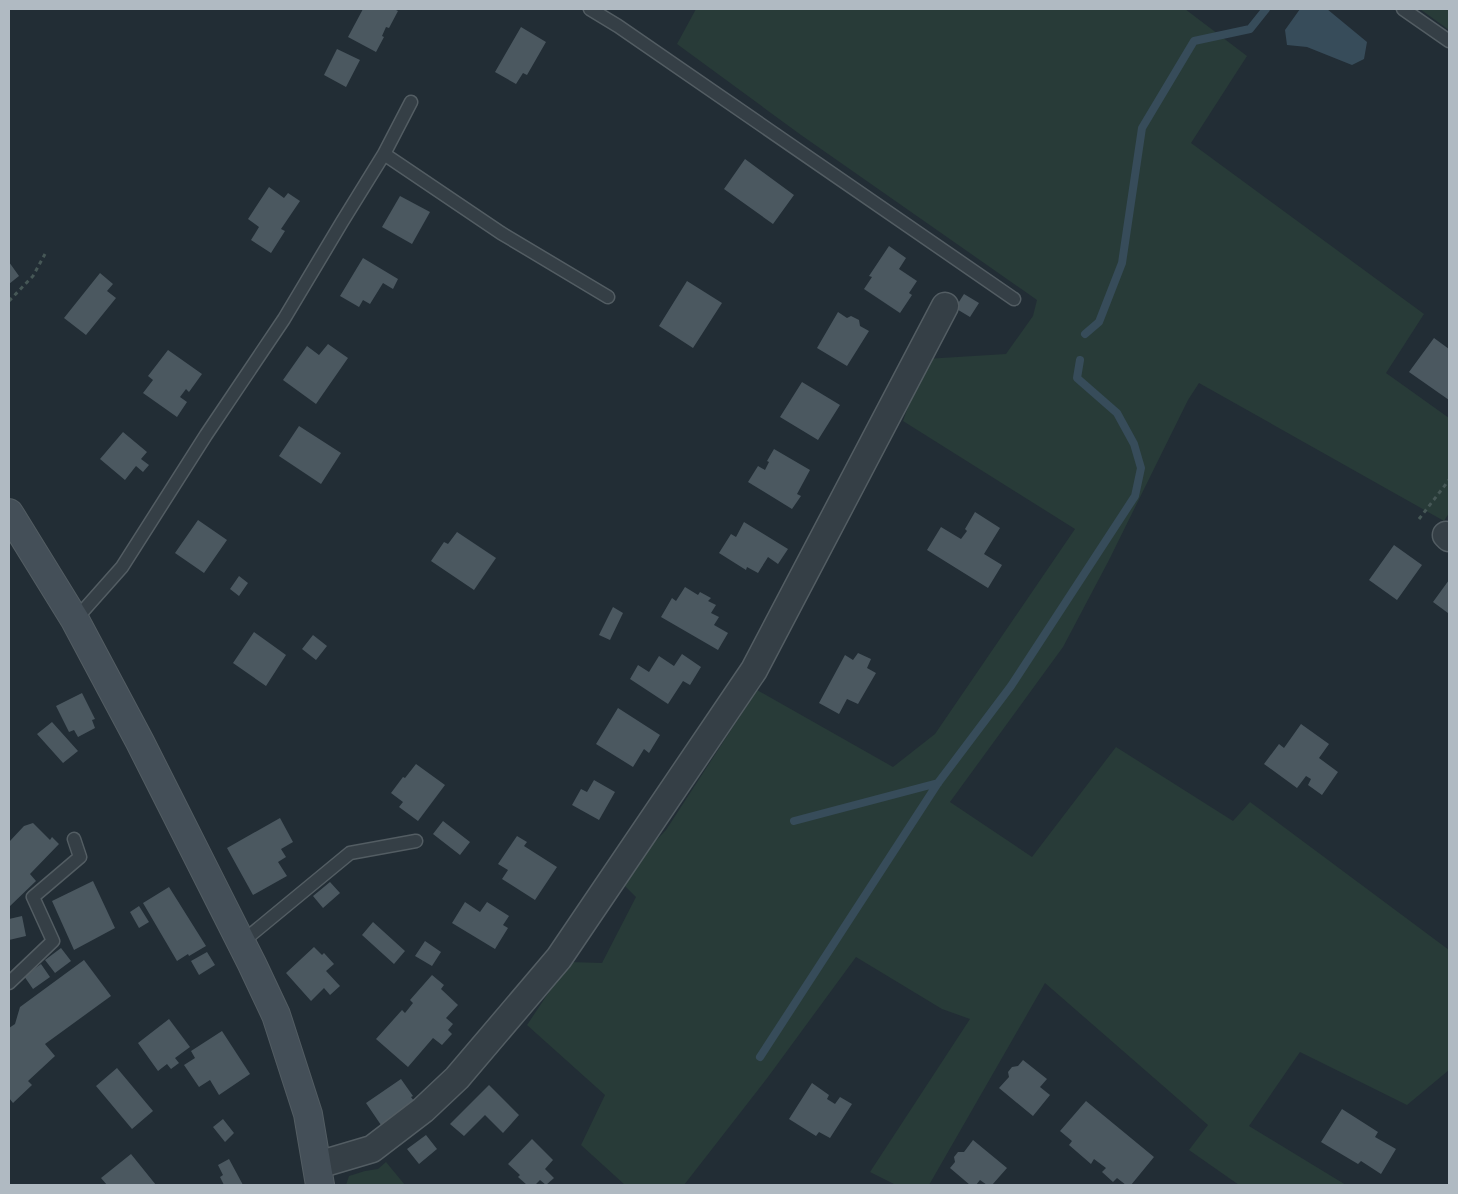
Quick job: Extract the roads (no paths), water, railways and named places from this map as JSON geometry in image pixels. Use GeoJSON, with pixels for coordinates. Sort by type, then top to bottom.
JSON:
{"type":"FeatureCollection","features":[{"type":"Feature","properties":{"kind":"main road"},"geometry":{"type":"LineString","coordinates":[[9,513],[75,620],[140,742],[242,942],[276,1015],[308,1114],[319,1175]]}},
{"type":"Feature","properties":{"kind":"street"},"geometry":{"type":"LineString","coordinates":[[319,1175],[372,1149],[423,1110],[457,1078],[559,958],[754,670],[945,306]]}},
{"type":"Feature","properties":{"kind":"lane"},"geometry":{"type":"LineString","coordinates":[[590,9],[618,26],[1014,299]]}},
{"type":"Feature","properties":{"kind":"lane"},"geometry":{"type":"LineString","coordinates":[[1404,9],[1449,41]]}},
{"type":"Feature","properties":{"kind":"lane"},"geometry":{"type":"LineString","coordinates":[[75,620],[122,568],[206,435],[284,319],[384,154],[411,102]]}},
{"type":"Feature","properties":{"kind":"lane"},"geometry":{"type":"LineString","coordinates":[[384,154],[502,232],[608,297]]}},
{"type":"Feature","properties":{"kind":"lane"},"geometry":{"type":"LineString","coordinates":[[9,983],[53,941],[33,897],[80,857],[74,839]]}},
{"type":"Feature","properties":{"kind":"lane"},"geometry":{"type":"LineString","coordinates":[[242,942],[350,853],[416,840]]}},
{"type":"Feature","properties":{"kind":"water"},"geometry":{"type":"Polygon","coordinates":[[[1300,9],[1327,9],[1367,42],[1364,59],[1352,65],[1307,47],[1287,45],[1285,30],[1300,9]]]}},
{"type":"Feature","properties":{"kind":"waterway"},"geometry":{"type":"LineString","coordinates":[[1085,334],[1099,322],[1122,263],[1142,128],[1194,41],[1250,29],[1266,9]]}},
{"type":"Feature","properties":{"kind":"waterway"},"geometry":{"type":"LineString","coordinates":[[760,1057],[938,783],[1011,686],[1135,496],[1141,468],[1134,444],[1117,413],[1077,378],[1080,360]]}},
{"type":"Feature","properties":{"kind":"waterway"},"geometry":{"type":"LineString","coordinates":[[794,821],[938,783]]}}]}
